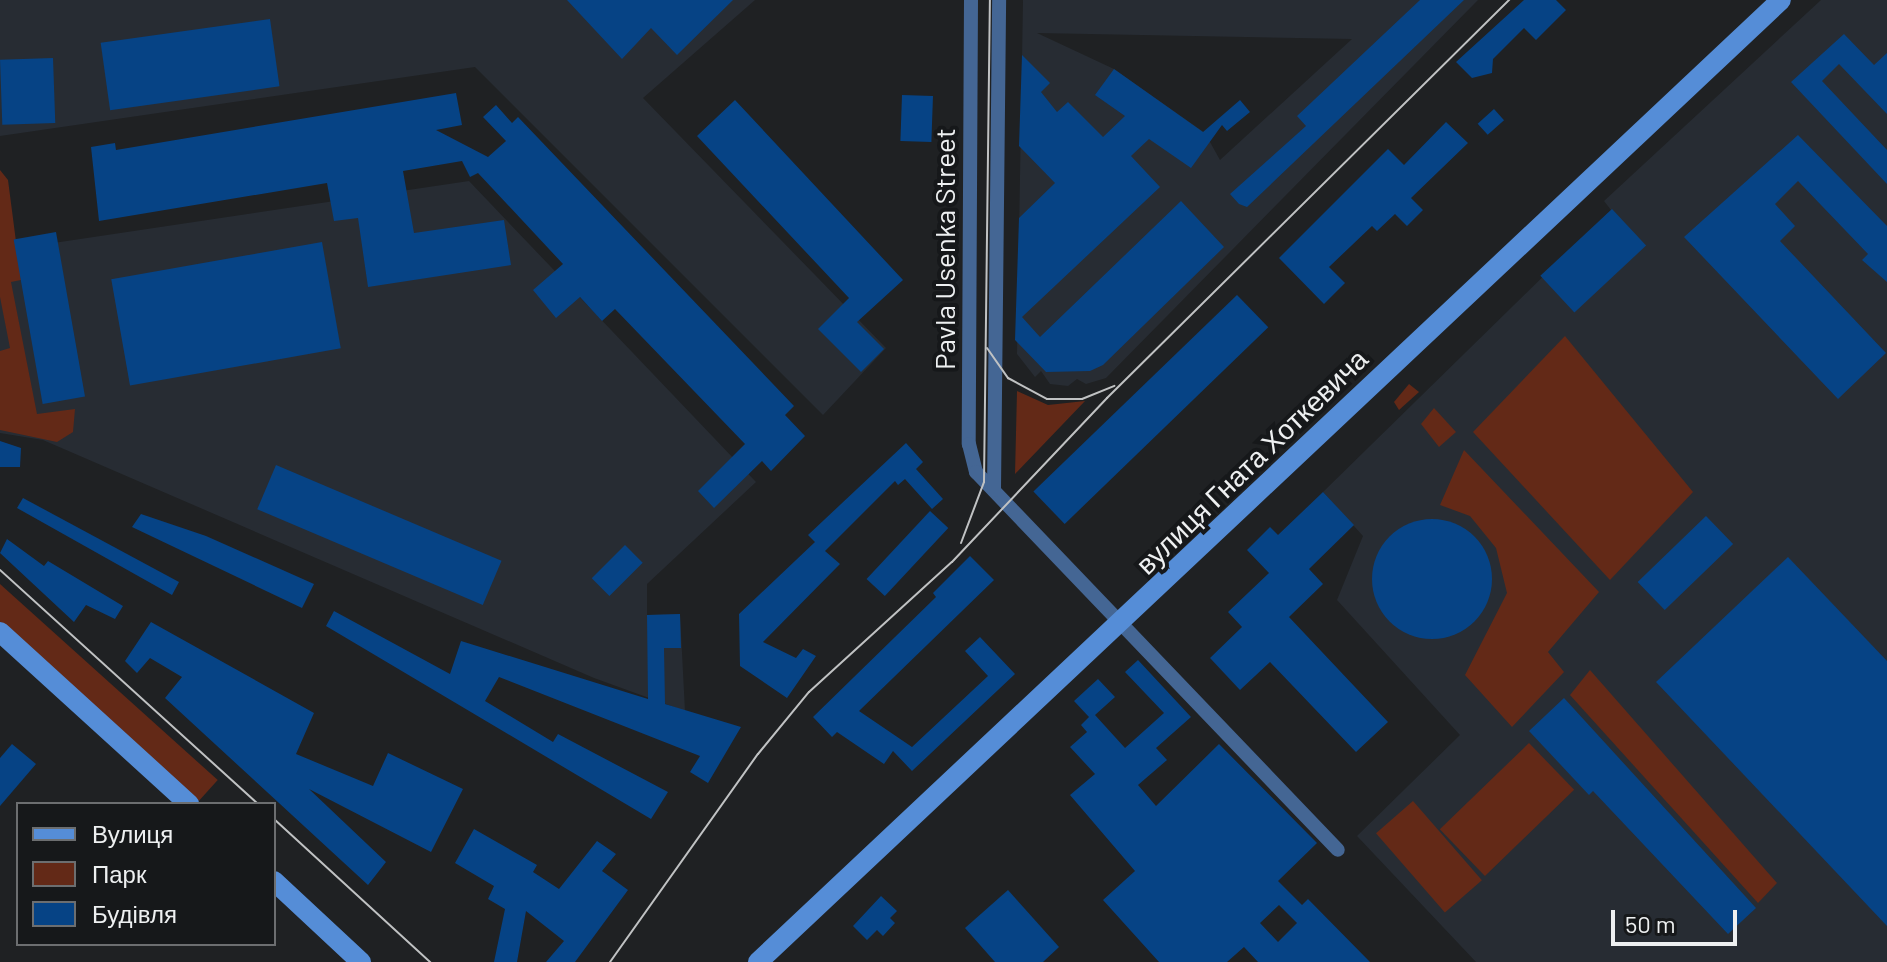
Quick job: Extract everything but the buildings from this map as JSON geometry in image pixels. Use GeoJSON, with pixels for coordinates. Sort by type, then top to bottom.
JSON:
{"type":"FeatureCollection","features":[{"type":"Feature","properties":{"kind":"street","name":"Pavla Usenka Street"},"geometry":{"type":"LineString","coordinates":[[971,0],[969,444],[976,472],[1338,850]]}},
{"type":"Feature","properties":{"kind":"street","name":"Pavla Usenka Street"},"geometry":{"type":"LineString","coordinates":[[994,490],[999,0]]}},
{"type":"Feature","properties":{"kind":"street","name":"вулиця Гната Хоткевича"},"geometry":{"type":"LineString","coordinates":[[758,962],[1781,0]]}},
{"type":"Feature","properties":{"kind":"street"},"geometry":{"type":"LineString","coordinates":[[0,632],[187,802]]}},
{"type":"Feature","properties":{"kind":"street"},"geometry":{"type":"LineString","coordinates":[[276,883],[361,962]]}},
{"type":"Feature","properties":{"kind":"shaded area"},"geometry":{"type":"Polygon","coordinates":[[[0,0],[755,0],[643,98],[886,348],[823,415],[475,67],[0,136],[0,0]]]}},
{"type":"Feature","properties":{"kind":"shaded area"},"geometry":{"type":"Polygon","coordinates":[[[1023,0],[1478,0],[1106,378],[1086,384],[1077,379],[1068,386],[1050,384],[1041,371],[1035,377],[1017,354],[1023,0]],[[1037,33],[1114,69],[1205,133],[1220,160],[1352,39],[1037,33]]]}},
{"type":"Feature","properties":{"kind":"shaded area"},"geometry":{"type":"Polygon","coordinates":[[[1821,0],[1887,0],[1887,962],[1476,962],[1357,836],[1460,735],[1337,600],[1363,536],[1323,492],[1611,210],[1604,201],[1821,0]]]}},
{"type":"Feature","properties":{"kind":"shaded area"},"geometry":{"type":"Polygon","coordinates":[[[469,181],[756,482],[647,584],[647,615],[680,614],[685,711],[594,678],[43,440],[0,433],[0,251],[469,181]]]}},
{"type":"Feature","properties":{"kind":"green space"},"geometry":{"type":"Polygon","coordinates":[[[0,170],[8,180],[21,280],[11,282],[37,414],[75,409],[73,432],[57,442],[0,430],[0,351],[10,348],[0,297],[0,170]]]}},
{"type":"Feature","properties":{"kind":"green space"},"geometry":{"type":"Polygon","coordinates":[[[1565,336],[1693,492],[1610,580],[1473,432],[1565,336]]]}},
{"type":"Feature","properties":{"kind":"green space"},"geometry":{"type":"Polygon","coordinates":[[[1409,384],[1419,392],[1399,410],[1394,402],[1409,384]]]}},
{"type":"Feature","properties":{"kind":"green space"},"geometry":{"type":"Polygon","coordinates":[[[1017,391],[1048,405],[1085,401],[1015,474],[1017,391]]]}},
{"type":"Feature","properties":{"kind":"green space"},"geometry":{"type":"Polygon","coordinates":[[[1434,408],[1456,432],[1439,447],[1421,424],[1434,408]]]}},
{"type":"Feature","properties":{"kind":"green space"},"geometry":{"type":"Polygon","coordinates":[[[1464,450],[1599,592],[1548,652],[1564,672],[1512,727],[1465,675],[1507,593],[1496,548],[1470,516],[1440,505],[1464,450]]]}},
{"type":"Feature","properties":{"kind":"green space"},"geometry":{"type":"Polygon","coordinates":[[[0,584],[218,780],[199,801],[0,622],[0,584]]]}},
{"type":"Feature","properties":{"kind":"green space"},"geometry":{"type":"Polygon","coordinates":[[[1590,670],[1777,883],[1758,903],[1570,695],[1590,670]]]}},
{"type":"Feature","properties":{"kind":"green space"},"geometry":{"type":"Polygon","coordinates":[[[1529,743],[1574,790],[1485,876],[1440,829],[1529,743]]]}},
{"type":"Feature","properties":{"kind":"green space"},"geometry":{"type":"Polygon","coordinates":[[[1413,801],[1482,880],[1445,912],[1376,833],[1413,801]]]}},
{"type":"Feature","properties":{"kind":"tram line"},"geometry":{"type":"LineString","coordinates":[[961,543],[984,482],[990,0]]}},
{"type":"Feature","properties":{"kind":"tram line"},"geometry":{"type":"LineString","coordinates":[[610,962],[758,754],[809,692],[952,562],[1107,398],[1509,0]]}},
{"type":"Feature","properties":{"kind":"tram line"},"geometry":{"type":"LineString","coordinates":[[987,348],[1008,378],[1047,399],[1082,399],[1114,386]]}},
{"type":"Feature","properties":{"kind":"tram line"},"geometry":{"type":"LineString","coordinates":[[0,570],[256,802]]}},
{"type":"Feature","properties":{"kind":"tram line"},"geometry":{"type":"LineString","coordinates":[[276,821],[430,962]]}}]}
